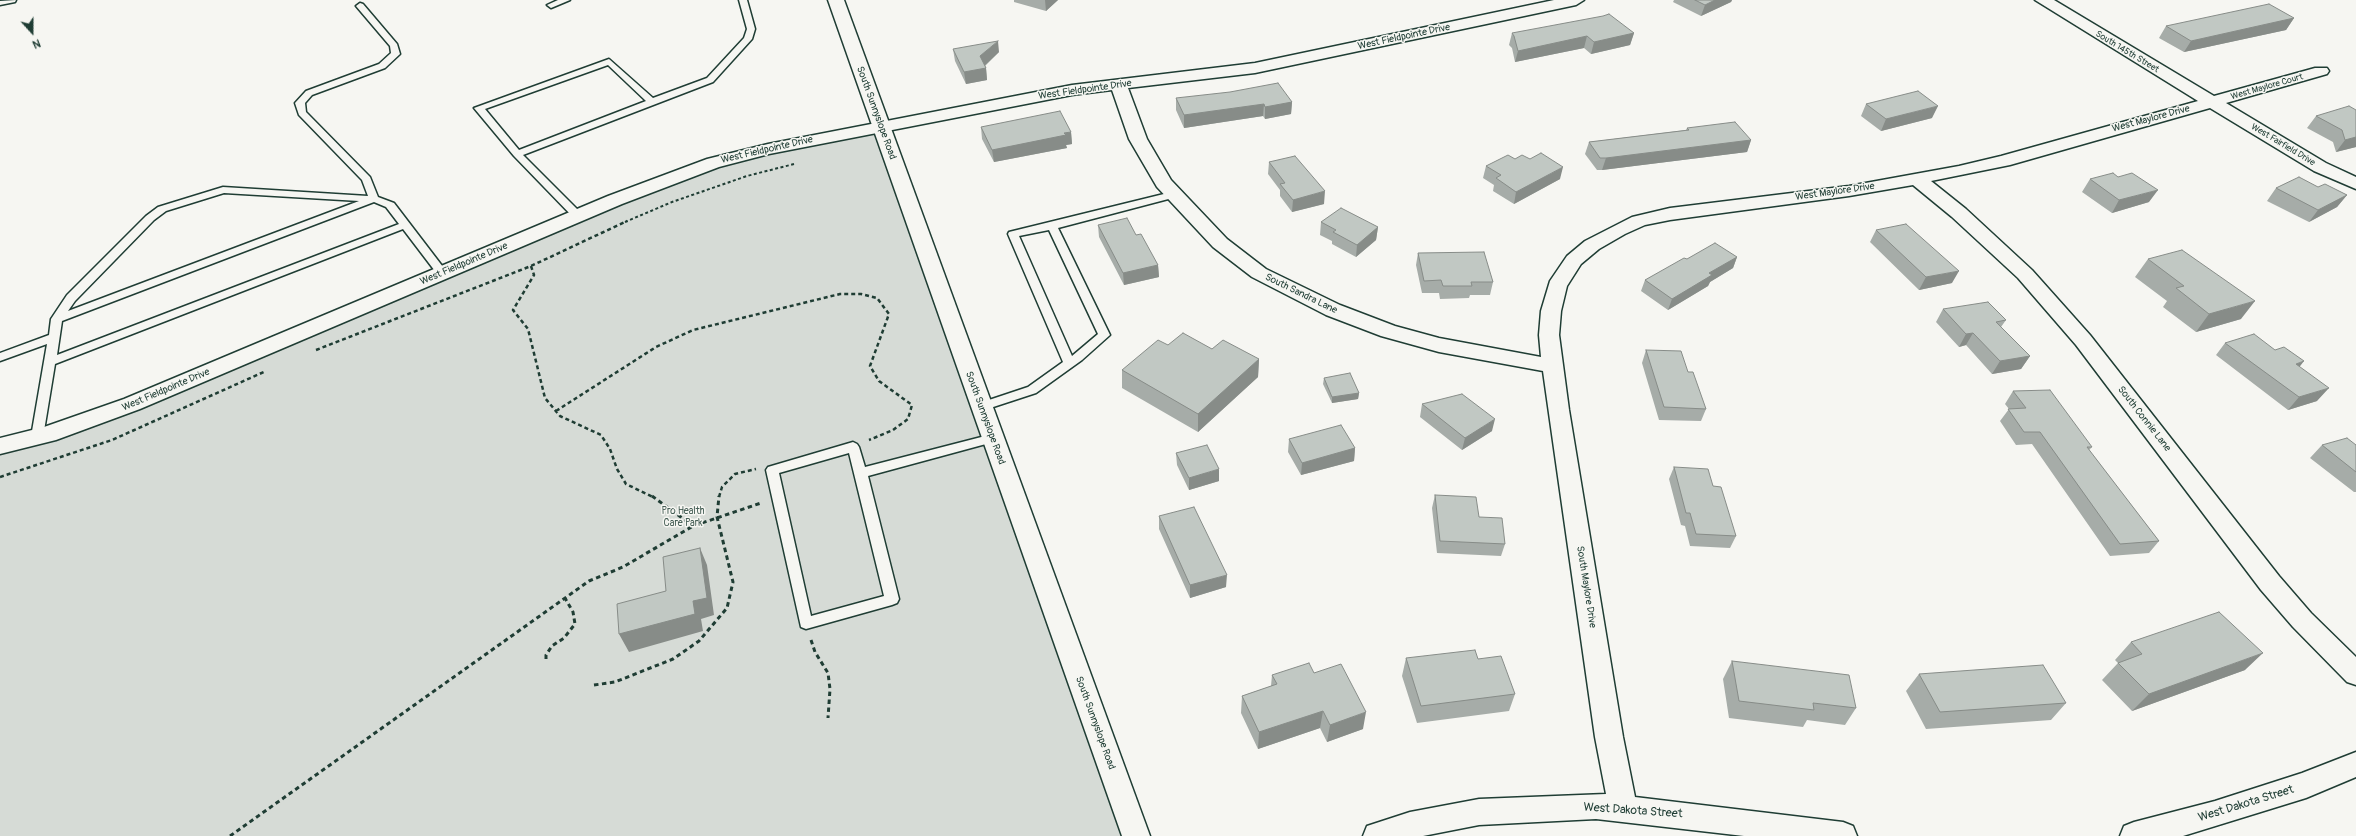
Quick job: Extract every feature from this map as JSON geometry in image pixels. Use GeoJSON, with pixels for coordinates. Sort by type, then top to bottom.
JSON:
{"type":"FeatureCollection","features":[{"type":"Feature","properties":{"kind":"street","name":"South Sunnyslope Road"},"geometry":{"type":"LineString","coordinates":[[836,0],[1136,836]]}},
{"type":"Feature","properties":{"kind":"street","name":"West Fieldpointe Drive"},"geometry":{"type":"LineString","coordinates":[[0,446],[91,421],[657,182],[713,163],[768,148],[881,128],[1028,98],[1255,68],[1576,0]]}},
{"type":"Feature","properties":{"kind":"street","name":"South 145th Street"},"geometry":{"type":"LineString","coordinates":[[2043,0],[2212,102]]}},
{"type":"Feature","properties":{"kind":"street","name":"West Maylore Court"},"geometry":{"type":"LineString","coordinates":[[2212,102],[2321,71]]}},
{"type":"Feature","properties":{"kind":"street","name":"South Sandra Lane"},"geometry":{"type":"LineString","coordinates":[[1118,85],[1138,140],[1163,183],[1220,243],[1259,273],[1333,310],[1388,330],[1440,345],[1553,366]]}},
{"type":"Feature","properties":{"kind":"street","name":"West Maylore Drive"},"geometry":{"type":"LineString","coordinates":[[1553,366],[1549,335],[1550,311],[1557,286],[1574,260],[1592,245],[1618,230],[1639,221],[1670,214],[1849,191],[2004,161],[2212,102]]}},
{"type":"Feature","properties":{"kind":"street","name":"West Fairfield Drive"},"geometry":{"type":"LineString","coordinates":[[2212,102],[2320,167],[2356,184]]}},
{"type":"Feature","properties":{"kind":"street","name":"South Connie Lane"},"geometry":{"type":"LineString","coordinates":[[1917,179],[1959,213],[2025,274],[2083,340],[2270,583],[2302,620],[2356,674]]}},
{"type":"Feature","properties":{"kind":"street","name":"South Maylore Drive"},"geometry":{"type":"LineString","coordinates":[[1553,366],[1558,410],[1608,729],[1623,808]]}},
{"type":"Feature","properties":{"kind":"street","name":"West Dakota Street"},"geometry":{"type":"LineString","coordinates":[[2134,836],[2257,801],[2306,785],[2356,764]]}},
{"type":"Feature","properties":{"kind":"street","name":"West Dakota Street"},"geometry":{"type":"LineString","coordinates":[[1377,836],[1410,825],[1479,812],[1596,806],[1623,808],[1844,836]]}},
{"type":"Feature","properties":{"kind":"lane"},"geometry":{"type":"LineString","coordinates":[[0,3],[12,0]]}},
{"type":"Feature","properties":{"kind":"lane"},"geometry":{"type":"LineString","coordinates":[[551,5],[566,0]]}},
{"type":"Feature","properties":{"kind":"lane"},"geometry":{"type":"LineString","coordinates":[[517,154],[710,80],[748,39],[751,29],[743,0]]}},
{"type":"Feature","properties":{"kind":"lane"},"geometry":{"type":"LineString","coordinates":[[360,6],[394,46],[396,54],[382,66],[309,93],[300,103],[302,113],[367,179],[374,199]]}},
{"type":"Feature","properties":{"kind":"lane"},"geometry":{"type":"LineString","coordinates":[[578,216],[517,154],[479,108],[609,62],[652,102]]}},
{"type":"Feature","properties":{"kind":"lane"},"geometry":{"type":"LineString","coordinates":[[37,437],[57,318],[71,298],[150,218],[162,209],[222,190],[374,199],[390,205],[442,273]]}},
{"type":"Feature","properties":{"kind":"lane"},"geometry":{"type":"LineString","coordinates":[[1069,363],[1013,234],[1052,226],[1172,194]]}},
{"type":"Feature","properties":{"kind":"lane"},"geometry":{"type":"LineString","coordinates":[[57,318],[374,199]]}},
{"type":"Feature","properties":{"kind":"lane"},"geometry":{"type":"LineString","coordinates":[[50,362],[405,225]]}},
{"type":"Feature","properties":{"kind":"lane"},"geometry":{"type":"LineString","coordinates":[[981,407],[1032,390],[1104,335],[1052,226]]}},
{"type":"Feature","properties":{"kind":"lane"},"geometry":{"type":"LineString","coordinates":[[0,357],[54,337]]}},
{"type":"Feature","properties":{"kind":"lane"},"geometry":{"type":"LineString","coordinates":[[861,472],[993,438]]}},
{"type":"Feature","properties":{"kind":"lane"},"geometry":{"type":"LineString","coordinates":[[853,447],[861,472],[892,599],[806,623],[772,470],[853,447]]}},
{"type":"Feature","properties":{"kind":"path"},"geometry":{"type":"LineString","coordinates":[[311,352],[531,266],[582,241],[672,202],[746,176],[801,162]]}},
{"type":"Feature","properties":{"kind":"path"},"geometry":{"type":"LineString","coordinates":[[531,266],[534,275],[513,310],[528,329],[545,398],[560,416],[576,425],[601,435],[610,449],[617,469],[626,484],[652,496],[693,526]]}},
{"type":"Feature","properties":{"kind":"path"},"geometry":{"type":"LineString","coordinates":[[556,411],[656,347],[693,330],[840,294],[861,294],[877,298],[889,314],[870,366],[879,381],[899,394],[912,405],[908,419],[893,430],[853,447]]}},
{"type":"Feature","properties":{"kind":"path"},"geometry":{"type":"LineString","coordinates":[[0,477],[112,440],[268,370]]}},
{"type":"Feature","properties":{"kind":"path"},"geometry":{"type":"LineString","coordinates":[[594,685],[615,682],[673,659],[699,641],[727,608],[733,582],[717,517],[716,508],[722,487],[735,474],[752,468],[772,470]]}},
{"type":"Feature","properties":{"kind":"path"},"geometry":{"type":"LineString","coordinates":[[230,836],[589,581],[623,567],[693,526],[779,498]]}},
{"type":"Feature","properties":{"kind":"path"},"geometry":{"type":"LineString","coordinates":[[546,659],[546,655],[552,646],[564,638],[575,624],[573,612],[565,598]]}},
{"type":"Feature","properties":{"kind":"path"},"geometry":{"type":"LineString","coordinates":[[806,623],[815,652],[828,673],[830,689],[828,718]]}},
{"type":"Feature","properties":{"kind":"green space","name":"Pro Health Care Park"},"geometry":{"type":"Polygon","coordinates":[[[881,128],[1136,836],[0,836],[0,446],[48,434],[713,163],[881,128]]]}},
{"type":"Feature","properties":{"kind":"building"},"geometry":{"type":"Polygon","coordinates":[[[1695,0],[1715,0],[1705,5],[1695,0]]]}},
{"type":"Feature","properties":{"kind":"building"},"geometry":{"type":"Polygon","coordinates":[[[2269,4],[2294,18],[2191,41],[2166,26],[2269,4]]]}},
{"type":"Feature","properties":{"kind":"building"},"geometry":{"type":"Polygon","coordinates":[[[1609,14],[1634,33],[1594,42],[1587,36],[1518,51],[1512,33],[1603,16],[1609,14]]]}},
{"type":"Feature","properties":{"kind":"building"},"geometry":{"type":"Polygon","coordinates":[[[998,41],[980,56],[986,68],[964,72],[953,49],[998,41]]]}},
{"type":"Feature","properties":{"kind":"building"},"geometry":{"type":"Polygon","coordinates":[[[1278,83],[1292,102],[1265,107],[1264,104],[1184,115],[1176,98],[1230,92],[1278,83]]]}},
{"type":"Feature","properties":{"kind":"building"},"geometry":{"type":"Polygon","coordinates":[[[1918,91],[1938,106],[1886,119],[1866,104],[1918,91]]]}},
{"type":"Feature","properties":{"kind":"building"},"geometry":{"type":"Polygon","coordinates":[[[2349,106],[2356,110],[2356,137],[2345,140],[2342,130],[2316,116],[2349,106]]]}},
{"type":"Feature","properties":{"kind":"building"},"geometry":{"type":"Polygon","coordinates":[[[1060,111],[1071,132],[1064,133],[1066,135],[992,150],[981,127],[1060,111]]]}},
{"type":"Feature","properties":{"kind":"building"},"geometry":{"type":"Polygon","coordinates":[[[1735,122],[1751,140],[1606,158],[1600,158],[1589,142],[1689,130],[1687,128],[1735,122]]]}},
{"type":"Feature","properties":{"kind":"building"},"geometry":{"type":"Polygon","coordinates":[[[1541,153],[1563,167],[1516,192],[1496,178],[1501,175],[1486,166],[1508,155],[1515,159],[1522,155],[1530,159],[1541,153]]]}},
{"type":"Feature","properties":{"kind":"building"},"geometry":{"type":"Polygon","coordinates":[[[1295,156],[1325,191],[1293,200],[1280,184],[1285,183],[1269,162],[1295,156]]]}},
{"type":"Feature","properties":{"kind":"building"},"geometry":{"type":"Polygon","coordinates":[[[2113,173],[2118,177],[2132,173],[2158,190],[2119,200],[2090,179],[2113,173]]]}},
{"type":"Feature","properties":{"kind":"building"},"geometry":{"type":"Polygon","coordinates":[[[2299,177],[2318,187],[2325,184],[2347,195],[2318,210],[2276,188],[2299,177]]]}},
{"type":"Feature","properties":{"kind":"building"},"geometry":{"type":"Polygon","coordinates":[[[1341,208],[1378,227],[1357,245],[1333,232],[1336,230],[1321,222],[1341,208]]]}},
{"type":"Feature","properties":{"kind":"building"},"geometry":{"type":"Polygon","coordinates":[[[1127,218],[1136,235],[1141,234],[1158,265],[1123,273],[1098,225],[1127,218]]]}},
{"type":"Feature","properties":{"kind":"building"},"geometry":{"type":"Polygon","coordinates":[[[1906,224],[1959,271],[1926,277],[1876,230],[1906,224]]]}},
{"type":"Feature","properties":{"kind":"building"},"geometry":{"type":"Polygon","coordinates":[[[1715,243],[1737,257],[1709,273],[1712,275],[1672,299],[1645,280],[1684,258],[1687,259],[1715,243]]]}},
{"type":"Feature","properties":{"kind":"building"},"geometry":{"type":"Polygon","coordinates":[[[2182,250],[2255,301],[2209,314],[2176,288],[2184,286],[2148,259],[2182,250]]]}},
{"type":"Feature","properties":{"kind":"building"},"geometry":{"type":"Polygon","coordinates":[[[1484,252],[1493,282],[1471,282],[1472,286],[1443,286],[1441,280],[1424,281],[1418,253],[1484,252]]]}},
{"type":"Feature","properties":{"kind":"building"},"geometry":{"type":"Polygon","coordinates":[[[1988,302],[2006,320],[1996,322],[2030,356],[2000,361],[1973,333],[1966,334],[1943,309],[1988,302]]]}},
{"type":"Feature","properties":{"kind":"building"},"geometry":{"type":"Polygon","coordinates":[[[1183,333],[1212,349],[1223,340],[1259,359],[1198,414],[1122,370],[1158,340],[1168,345],[1183,333]]]}},
{"type":"Feature","properties":{"kind":"building"},"geometry":{"type":"Polygon","coordinates":[[[2254,334],[2275,350],[2284,347],[2304,361],[2296,364],[2329,388],[2299,397],[2225,343],[2254,334]]]}},
{"type":"Feature","properties":{"kind":"building"},"geometry":{"type":"Polygon","coordinates":[[[1646,350],[1681,351],[1688,372],[1693,372],[1706,409],[1664,407],[1646,350]]]}},
{"type":"Feature","properties":{"kind":"building"},"geometry":{"type":"Polygon","coordinates":[[[1350,373],[1359,393],[1332,397],[1324,378],[1350,373]]]}},
{"type":"Feature","properties":{"kind":"building"},"geometry":{"type":"Polygon","coordinates":[[[2050,390],[2092,447],[2087,447],[2159,541],[2120,544],[2040,432],[2024,432],[2008,409],[2026,408],[2013,391],[2050,390]]]}},
{"type":"Feature","properties":{"kind":"building"},"geometry":{"type":"Polygon","coordinates":[[[1462,394],[1495,419],[1465,438],[1422,404],[1462,394]]]}},
{"type":"Feature","properties":{"kind":"building"},"geometry":{"type":"Polygon","coordinates":[[[1341,425],[1355,448],[1302,463],[1289,439],[1341,425]]]}},
{"type":"Feature","properties":{"kind":"building"},"geometry":{"type":"Polygon","coordinates":[[[2347,438],[2356,445],[2356,472],[2322,445],[2347,438]]]}},
{"type":"Feature","properties":{"kind":"building"},"geometry":{"type":"Polygon","coordinates":[[[1207,445],[1219,469],[1189,478],[1176,453],[1207,445]]]}},
{"type":"Feature","properties":{"kind":"building"},"geometry":{"type":"Polygon","coordinates":[[[1674,467],[1708,469],[1713,486],[1721,487],[1736,536],[1696,534],[1690,513],[1686,513],[1674,467]]]}},
{"type":"Feature","properties":{"kind":"building"},"geometry":{"type":"Polygon","coordinates":[[[1435,495],[1476,497],[1479,517],[1502,518],[1505,544],[1440,541],[1435,495]]]}},
{"type":"Feature","properties":{"kind":"building"},"geometry":{"type":"Polygon","coordinates":[[[1194,507],[1227,575],[1190,585],[1159,516],[1194,507]]]}},
{"type":"Feature","properties":{"kind":"building"},"geometry":{"type":"Polygon","coordinates":[[[700,548],[707,598],[693,601],[695,614],[619,634],[617,604],[666,591],[663,557],[700,548]]]}},
{"type":"Feature","properties":{"kind":"building"},"geometry":{"type":"Polygon","coordinates":[[[2219,612],[2263,653],[2149,694],[2118,663],[2142,654],[2131,642],[2219,612]]]}},
{"type":"Feature","properties":{"kind":"building"},"geometry":{"type":"Polygon","coordinates":[[[1475,650],[1478,659],[1501,656],[1515,694],[1421,706],[1406,658],[1475,650]]]}},
{"type":"Feature","properties":{"kind":"building"},"geometry":{"type":"Polygon","coordinates":[[[1732,661],[1849,675],[1856,708],[1813,703],[1814,710],[1739,701],[1732,661]]]}},
{"type":"Feature","properties":{"kind":"building"},"geometry":{"type":"Polygon","coordinates":[[[1309,663],[1314,673],[1341,664],[1366,712],[1330,725],[1323,711],[1259,732],[1242,696],[1277,684],[1272,675],[1309,663]]]}},
{"type":"Feature","properties":{"kind":"building"},"geometry":{"type":"Polygon","coordinates":[[[2043,665],[2066,703],[1940,712],[1919,674],[2043,665]]]}}]}
